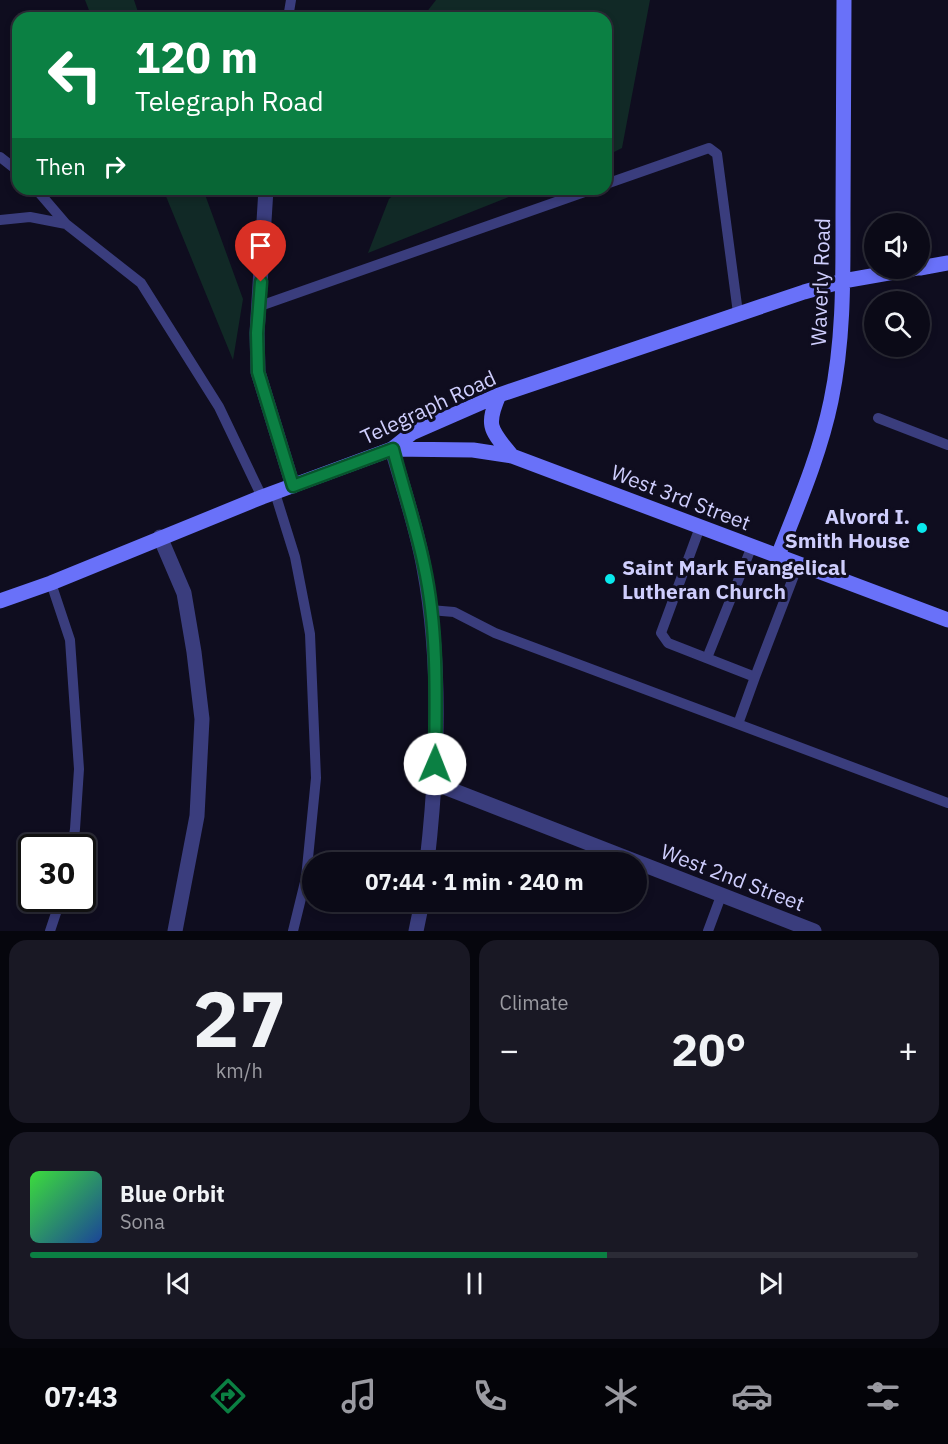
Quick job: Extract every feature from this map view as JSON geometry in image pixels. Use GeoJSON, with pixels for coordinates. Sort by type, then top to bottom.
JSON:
{"type":"FeatureCollection","features":[{"type":"Feature","properties":{"kind":"street","name":"Waverly Road"},"geometry":{"type":"LineString","coordinates":[[778,556],[812,471],[832,400],[839,351],[843,281],[844,0]]}},
{"type":"Feature","properties":{"kind":"street"},"geometry":{"type":"LineString","coordinates":[[266,195],[257,333],[258,372],[293,486]]}},
{"type":"Feature","properties":{"kind":"street","name":"Telegraph Road"},"geometry":{"type":"LineString","coordinates":[[930,266],[948,263]]}},
{"type":"Feature","properties":{"kind":"street","name":"Telegraph Road"},"geometry":{"type":"LineString","coordinates":[[0,601],[51,583],[160,537],[393,449],[412,433],[499,395],[738,313],[843,281],[864,277]]}},
{"type":"Feature","properties":{"kind":"street"},"geometry":{"type":"LineString","coordinates":[[499,395],[490,416],[490,423],[512,456]]}},
{"type":"Feature","properties":{"kind":"street"},"geometry":{"type":"LineString","coordinates":[[393,449],[424,566],[430,610],[436,706],[434,783],[428,852]]}},
{"type":"Feature","properties":{"kind":"street","name":"West 3rd Street"},"geometry":{"type":"LineString","coordinates":[[393,449],[473,450],[512,456],[948,620]]}},
{"type":"Feature","properties":{"kind":"street"},"geometry":{"type":"LineString","coordinates":[[160,537],[184,593],[202,719],[197,816],[175,931]]}},
{"type":"Feature","properties":{"kind":"street","name":"West 2nd Street"},"geometry":{"type":"LineString","coordinates":[[434,783],[814,931]]}},
{"type":"Feature","properties":{"kind":"street"},"geometry":{"type":"LineString","coordinates":[[416,931],[420,912]]}},
{"type":"Feature","properties":{"kind":"lane"},"geometry":{"type":"LineString","coordinates":[[612,182],[709,148],[717,154],[738,313]]}},
{"type":"Feature","properties":{"kind":"lane"},"geometry":{"type":"LineString","coordinates":[[0,157],[12,166]]}},
{"type":"Feature","properties":{"kind":"lane"},"geometry":{"type":"LineString","coordinates":[[41,195],[66,224],[141,283],[219,407],[269,495],[295,557],[310,634],[316,778],[306,878],[293,931]]}},
{"type":"Feature","properties":{"kind":"lane"},"geometry":{"type":"LineString","coordinates":[[260,306],[576,195]]}},
{"type":"Feature","properties":{"kind":"lane"},"geometry":{"type":"LineString","coordinates":[[0,220],[30,217],[66,224]]}},
{"type":"Feature","properties":{"kind":"lane"},"geometry":{"type":"LineString","coordinates":[[878,418],[948,445]]}},
{"type":"Feature","properties":{"kind":"lane"},"geometry":{"type":"LineString","coordinates":[[700,527],[661,633],[668,643],[755,677]]}},
{"type":"Feature","properties":{"kind":"lane"},"geometry":{"type":"LineString","coordinates":[[707,658],[752,546]]}},
{"type":"Feature","properties":{"kind":"lane"},"geometry":{"type":"LineString","coordinates":[[738,724],[798,564]]}},
{"type":"Feature","properties":{"kind":"lane"},"geometry":{"type":"LineString","coordinates":[[51,583],[70,640],[79,769],[74,834]]}},
{"type":"Feature","properties":{"kind":"lane"},"geometry":{"type":"LineString","coordinates":[[430,610],[454,612],[495,633],[948,803]]}},
{"type":"Feature","properties":{"kind":"lane"},"geometry":{"type":"LineString","coordinates":[[708,931],[721,896]]}},
{"type":"Feature","properties":{"kind":"lane"},"geometry":{"type":"LineString","coordinates":[[50,931],[56,912]]}},
{"type":"Feature","properties":{"kind":"green space"},"geometry":{"type":"Polygon","coordinates":[[[85,0],[134,0],[138,12],[90,12],[85,0]]]}},
{"type":"Feature","properties":{"kind":"green space"},"geometry":{"type":"Polygon","coordinates":[[[436,0],[650,0],[622,148],[612,153],[612,12],[427,12],[436,0]]]}},
{"type":"Feature","properties":{"kind":"green space"},"geometry":{"type":"Polygon","coordinates":[[[165,195],[205,195],[243,299],[233,360],[165,195]]]}},
{"type":"Feature","properties":{"kind":"green space"},"geometry":{"type":"Polygon","coordinates":[[[393,195],[514,195],[368,253],[389,199],[393,195]]]}},
{"type":"Feature","properties":{"kind":"place","name":"Alvord I. Smith House"},"geometry":{"type":"Point","coordinates":[922,528]}},
{"type":"Feature","properties":{"kind":"place","name":"Saint Mark Evangelical Lutheran Church"},"geometry":{"type":"Point","coordinates":[610,579]}},
{"type":"Feature","properties":{"kind":"route"},"geometry":{"type":"LineString","coordinates":[[261,282],[257,333],[258,372],[293,486],[393,449],[424,566],[430,610],[436,706],[435,764]]}}]}
